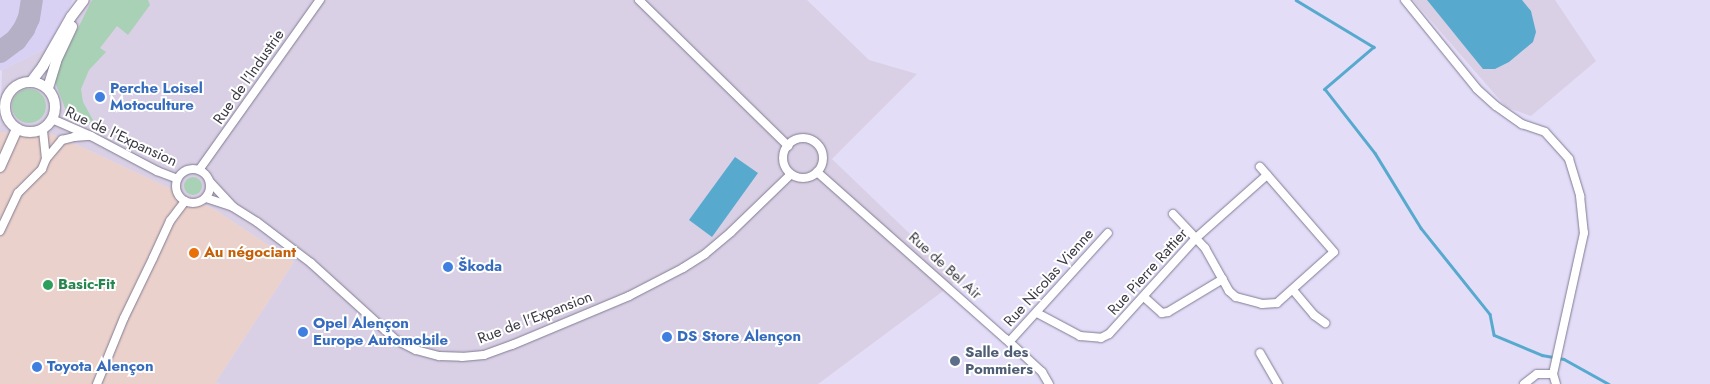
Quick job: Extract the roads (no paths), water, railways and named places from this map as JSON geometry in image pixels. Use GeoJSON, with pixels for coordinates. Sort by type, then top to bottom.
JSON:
{"type":"FeatureCollection","features":[{"type":"Feature","properties":{"kind":"main road"},"geometry":{"type":"LineString","coordinates":[[31,82],[43,66],[71,17],[84,0]]}},
{"type":"Feature","properties":{"kind":"main road"},"geometry":{"type":"LineString","coordinates":[[48,88],[31,82],[19,84],[13,88],[5,102],[6,117],[17,129],[26,132],[43,129],[52,119],[55,104],[48,88],[56,61],[84,0]]}},
{"type":"Feature","properties":{"kind":"main road"},"geometry":{"type":"LineString","coordinates":[[0,167],[17,129]]}},
{"type":"Feature","properties":{"kind":"street","name":"Rue de l'Industrie"},"geometry":{"type":"LineString","coordinates":[[199,170],[320,0]]}},
{"type":"Feature","properties":{"kind":"street"},"geometry":{"type":"LineString","coordinates":[[639,0],[788,146]]}},
{"type":"Feature","properties":{"kind":"street"},"geometry":{"type":"LineString","coordinates":[[1405,0],[1476,88],[1496,106],[1522,124],[1545,132],[1569,159],[1580,196],[1584,233],[1553,374],[1556,384]]}},
{"type":"Feature","properties":{"kind":"street","name":"Rue de l'Expansion"},"geometry":{"type":"LineString","coordinates":[[52,119],[91,136],[157,172],[178,179]]}},
{"type":"Feature","properties":{"kind":"street"},"geometry":{"type":"LineString","coordinates":[[43,129],[46,159]]}},
{"type":"Feature","properties":{"kind":"street"},"geometry":{"type":"LineString","coordinates":[[0,231],[18,193],[42,169],[46,159],[62,140],[91,136]]}},
{"type":"Feature","properties":{"kind":"street"},"geometry":{"type":"LineString","coordinates":[[805,138],[815,142],[822,154],[823,161],[817,172],[807,177],[791,174],[786,169],[783,158],[788,146],[798,139],[805,138]]}},
{"type":"Feature","properties":{"kind":"street"},"geometry":{"type":"LineString","coordinates":[[1172,214],[1208,252],[1229,291],[1236,297],[1262,304],[1277,302],[1293,290],[1334,252],[1260,168]]}},
{"type":"Feature","properties":{"kind":"street"},"geometry":{"type":"LineString","coordinates":[[210,182],[206,198],[196,203],[184,201],[176,189],[178,179],[189,170],[199,170],[208,177],[210,182],[233,207]]}},
{"type":"Feature","properties":{"kind":"street","name":"Rue de Bel Air"},"geometry":{"type":"LineString","coordinates":[[817,172],[1042,372],[1050,384]]}},
{"type":"Feature","properties":{"kind":"street","name":"Rue de l'Expansion"},"geometry":{"type":"LineString","coordinates":[[206,198],[233,207],[311,263],[396,340],[416,350],[439,356],[462,357],[484,355],[512,345],[629,296],[684,268],[732,232],[791,174]]}},
{"type":"Feature","properties":{"kind":"street","name":"Rue Pierre Rattier"},"geometry":{"type":"LineString","coordinates":[[1037,313],[1080,336],[1100,338],[1116,328],[1196,238],[1267,175]]}},
{"type":"Feature","properties":{"kind":"street"},"geometry":{"type":"LineString","coordinates":[[97,384],[124,318],[170,221],[184,201]]}},
{"type":"Feature","properties":{"kind":"street","name":"Rue Nicolas Vienne"},"geometry":{"type":"LineString","coordinates":[[1009,342],[1108,233]]}},
{"type":"Feature","properties":{"kind":"street"},"geometry":{"type":"LineString","coordinates":[[1144,296],[1162,313],[1168,312],[1223,279]]}},
{"type":"Feature","properties":{"kind":"street"},"geometry":{"type":"LineString","coordinates":[[1293,290],[1314,315],[1326,323]]}},
{"type":"Feature","properties":{"kind":"street"},"geometry":{"type":"LineString","coordinates":[[1260,353],[1278,384]]}},
{"type":"Feature","properties":{"kind":"street"},"geometry":{"type":"LineString","coordinates":[[1524,384],[1537,374],[1553,374]]}},
{"type":"Feature","properties":{"kind":"water"},"geometry":{"type":"Polygon","coordinates":[[[1427,0],[1522,0],[1531,11],[1536,32],[1533,42],[1509,62],[1495,69],[1483,69],[1427,0]]]}},
{"type":"Feature","properties":{"kind":"water"},"geometry":{"type":"Polygon","coordinates":[[[735,157],[758,173],[712,237],[689,220],[735,157]]]}},
{"type":"Feature","properties":{"kind":"waterway"},"geometry":{"type":"LineString","coordinates":[[1296,0],[1374,47],[1325,89],[1375,153],[1421,228],[1490,314],[1494,335],[1542,355],[1564,359],[1609,384]]}},
{"type":"Feature","properties":{"kind":"place","name":"Perche Loisel Motoculture"},"geometry":{"type":"Point","coordinates":[100,97]}},
{"type":"Feature","properties":{"kind":"place","name":"Au négociant"},"geometry":{"type":"Point","coordinates":[194,253]}},
{"type":"Feature","properties":{"kind":"place","name":"Škoda"},"geometry":{"type":"Point","coordinates":[448,267]}},
{"type":"Feature","properties":{"kind":"place","name":"Basic-Fit"},"geometry":{"type":"Point","coordinates":[48,285]}},
{"type":"Feature","properties":{"kind":"place","name":"Opel Alençon Europe Automobile"},"geometry":{"type":"Point","coordinates":[303,332]}},
{"type":"Feature","properties":{"kind":"place","name":"DS Store Alençon"},"geometry":{"type":"Point","coordinates":[667,337]}},
{"type":"Feature","properties":{"kind":"place","name":"Salle des Pommiers"},"geometry":{"type":"Point","coordinates":[955,361]}},
{"type":"Feature","properties":{"kind":"place","name":"Toyota Alençon"},"geometry":{"type":"Point","coordinates":[37,367]}}]}
